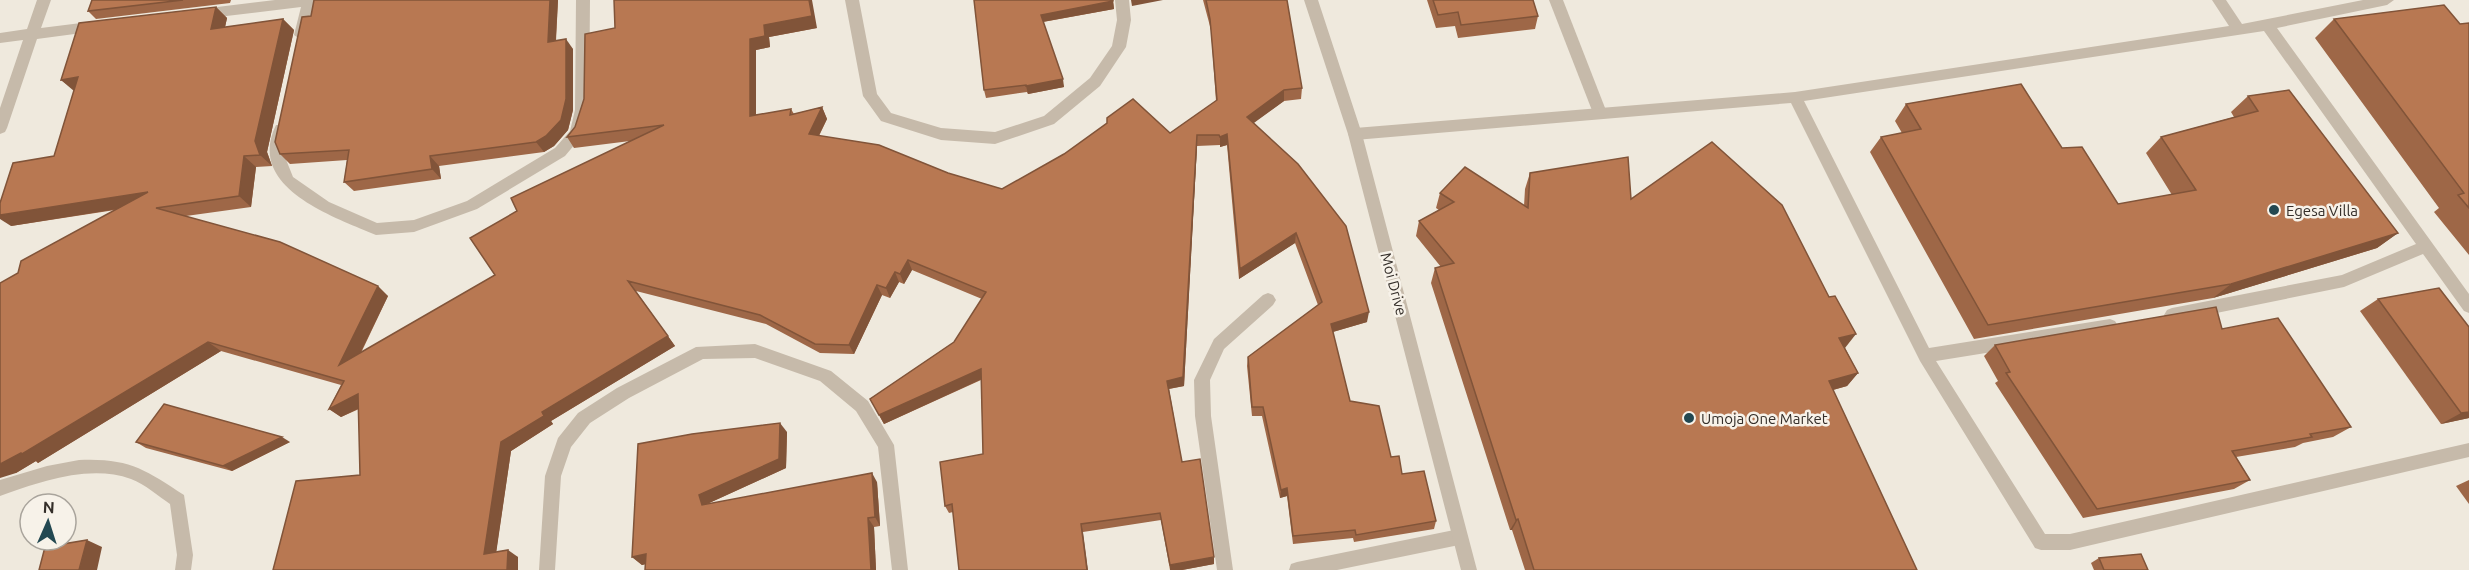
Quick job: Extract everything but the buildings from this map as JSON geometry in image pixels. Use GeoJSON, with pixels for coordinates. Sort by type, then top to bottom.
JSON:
{"type":"FeatureCollection","features":[{"type":"Feature","properties":{"kind":"street"},"geometry":{"type":"LineString","coordinates":[[0,128],[44,0]]}},
{"type":"Feature","properties":{"kind":"street"},"geometry":{"type":"LineString","coordinates":[[182,16],[312,0],[298,48]]}},
{"type":"Feature","properties":{"kind":"street"},"geometry":{"type":"LineString","coordinates":[[283,117],[276,152],[287,181],[324,206],[376,229],[414,226],[472,205],[560,152],[576,133],[582,110],[583,0]]}},
{"type":"Feature","properties":{"kind":"street"},"geometry":{"type":"LineString","coordinates":[[852,0],[870,96],[886,117],[941,134],[995,138],[1048,120],[1095,82],[1119,46],[1124,20],[1122,0]]}},
{"type":"Feature","properties":{"kind":"street","name":"Moi Drive"},"geometry":{"type":"LineString","coordinates":[[1311,0],[1355,134],[1469,570]]}},
{"type":"Feature","properties":{"kind":"street"},"geometry":{"type":"LineString","coordinates":[[1556,0],[1600,113]]}},
{"type":"Feature","properties":{"kind":"street"},"geometry":{"type":"LineString","coordinates":[[2219,0],[2239,29]]}},
{"type":"Feature","properties":{"kind":"street"},"geometry":{"type":"LineString","coordinates":[[1355,134],[1795,97],[2267,25],[2387,0]]}},
{"type":"Feature","properties":{"kind":"street"},"geometry":{"type":"LineString","coordinates":[[0,38],[113,24]]}},
{"type":"Feature","properties":{"kind":"street"},"geometry":{"type":"LineString","coordinates":[[2267,25],[2469,306]]}},
{"type":"Feature","properties":{"kind":"street"},"geometry":{"type":"LineString","coordinates":[[1795,97],[1925,356],[2041,542],[2070,542],[2469,450]]}},
{"type":"Feature","properties":{"kind":"street"},"geometry":{"type":"LineString","coordinates":[[2154,319],[2344,281],[2426,246]]}},
{"type":"Feature","properties":{"kind":"street"},"geometry":{"type":"LineString","coordinates":[[1225,570],[1203,416],[1202,380],[1219,344],[1268,300]]}},
{"type":"Feature","properties":{"kind":"street"},"geometry":{"type":"LineString","coordinates":[[1925,356],[2120,324]]}},
{"type":"Feature","properties":{"kind":"street"},"geometry":{"type":"LineString","coordinates":[[546,570],[553,476],[564,443],[584,418],[623,393],[701,352],[755,351],[825,376],[862,406],[886,445],[900,570]]}},
{"type":"Feature","properties":{"kind":"street"},"geometry":{"type":"LineString","coordinates":[[0,488],[35,475],[80,466],[131,471],[178,500],[185,555],[183,570]]}},
{"type":"Feature","properties":{"kind":"street"},"geometry":{"type":"LineString","coordinates":[[1297,570],[1459,537]]}},
{"type":"Feature","properties":{"kind":"place","name":"Egesa Villa"},"geometry":{"type":"Point","coordinates":[2274,210]}},
{"type":"Feature","properties":{"kind":"place","name":"Umoja One Market"},"geometry":{"type":"Point","coordinates":[1689,418]}}]}
